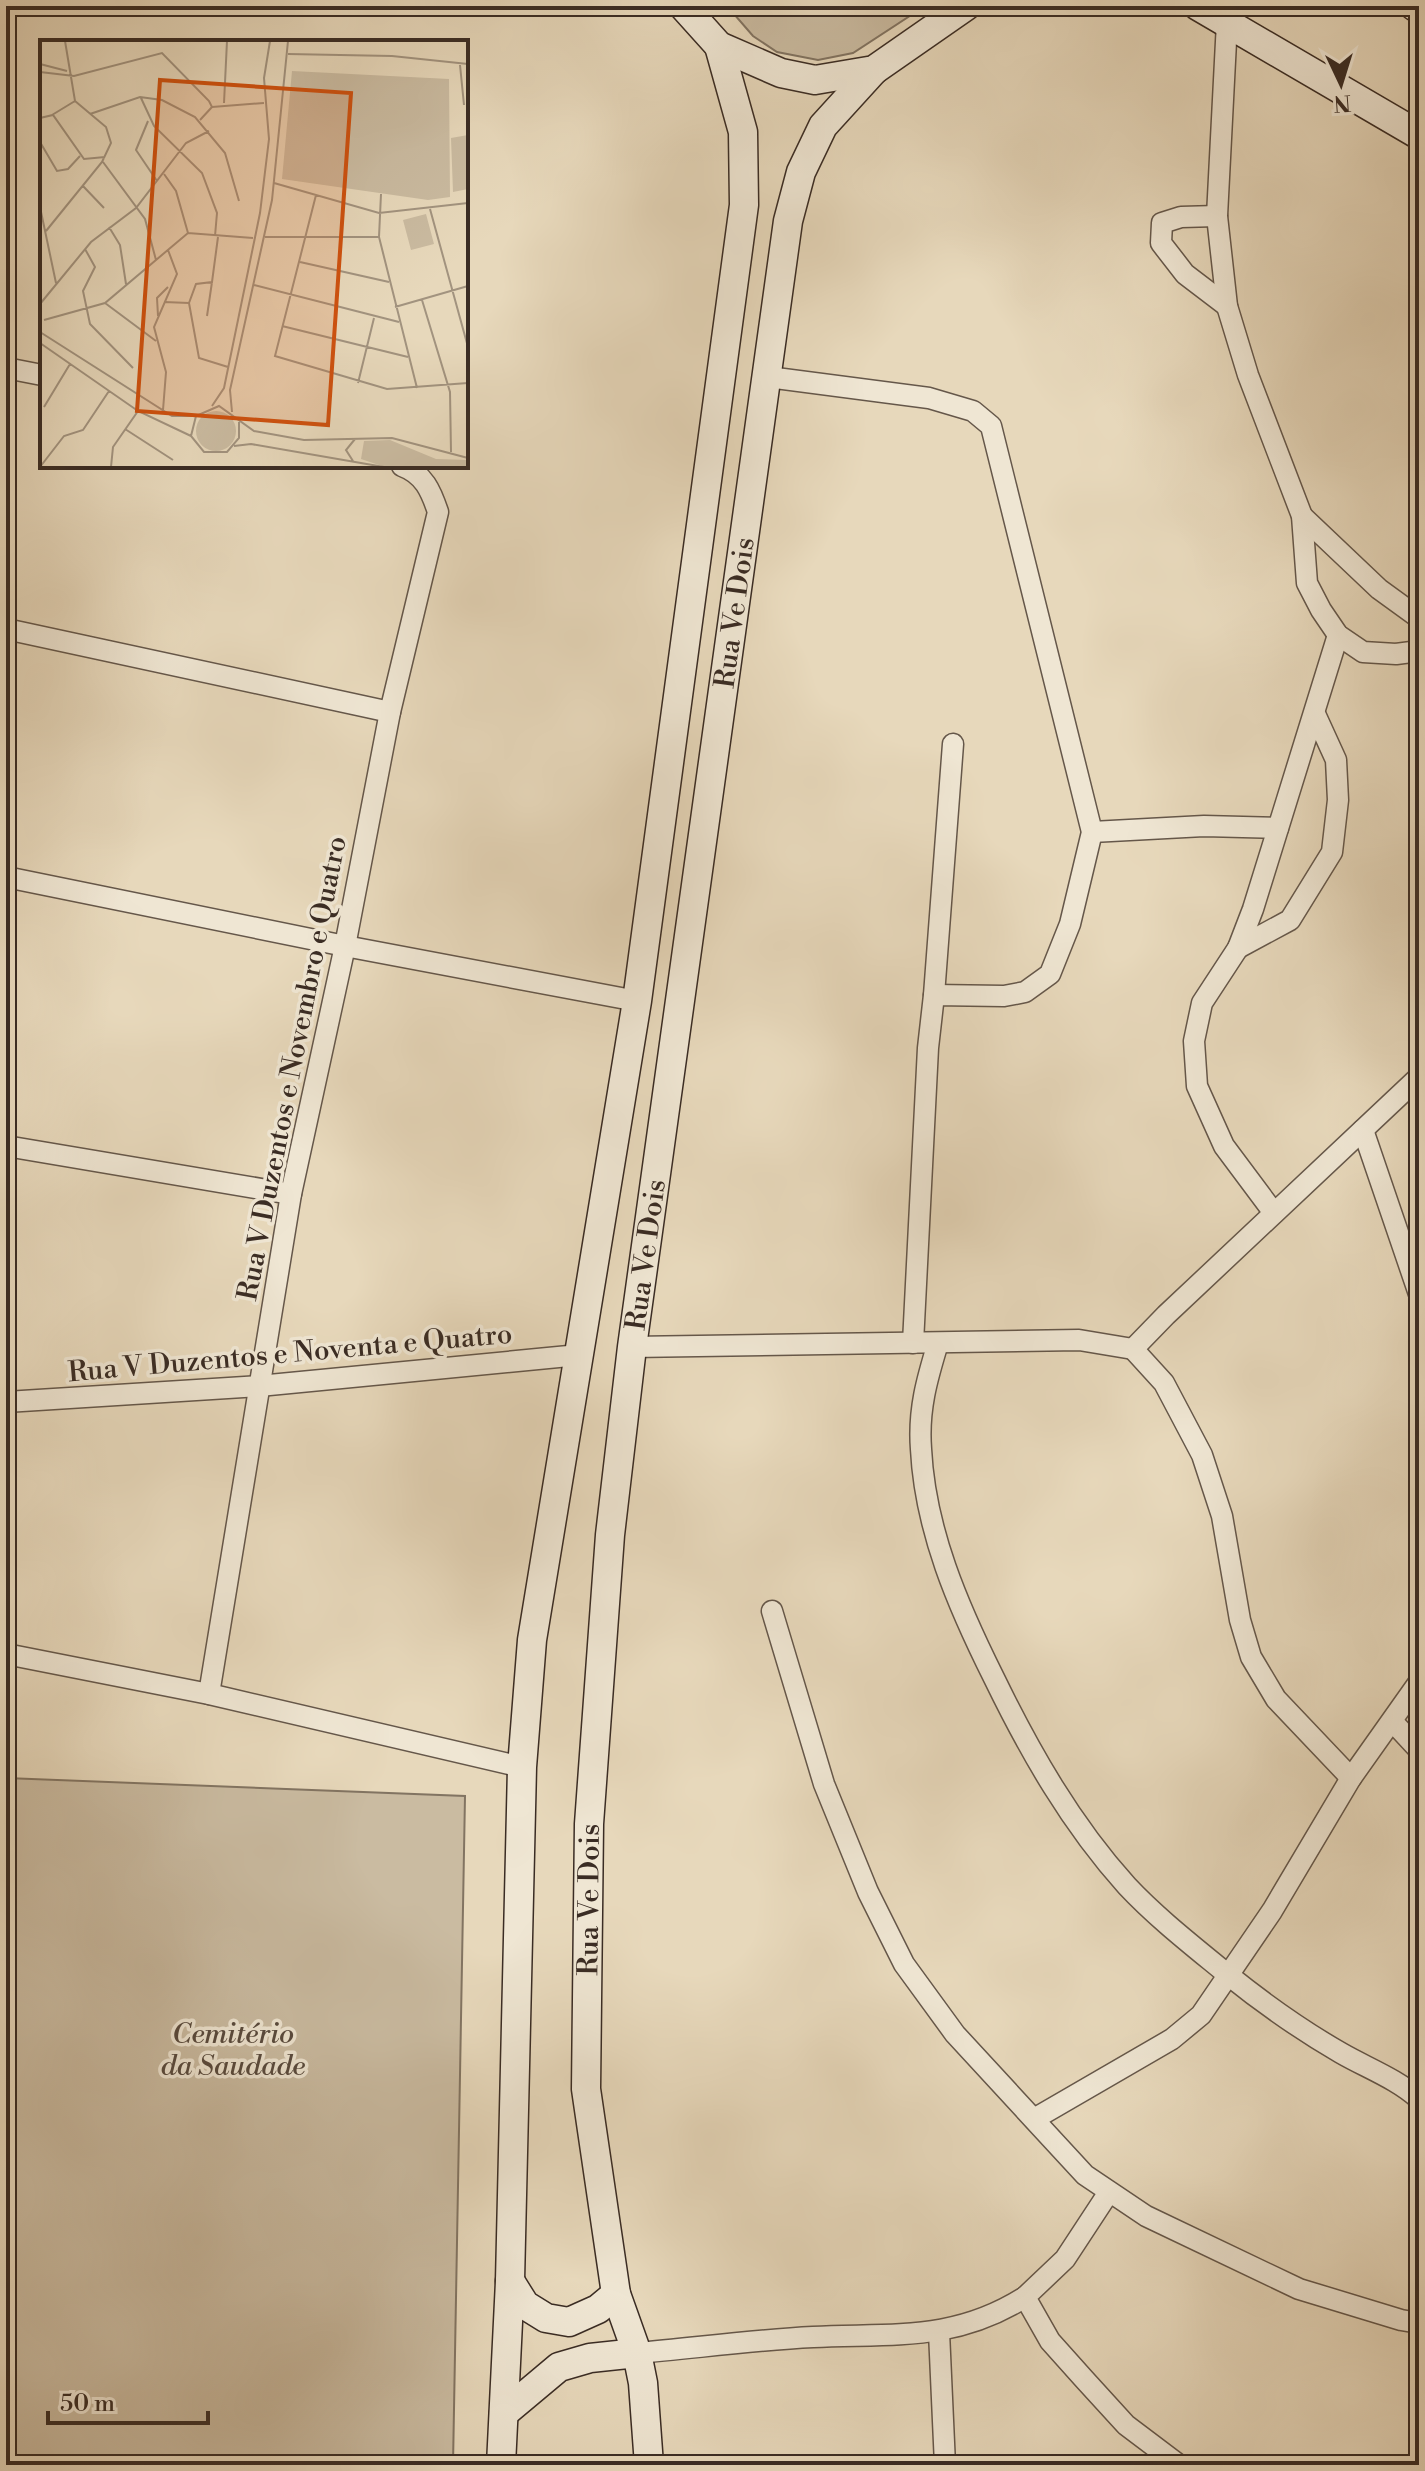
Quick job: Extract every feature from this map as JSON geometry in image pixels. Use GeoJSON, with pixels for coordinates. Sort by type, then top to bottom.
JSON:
{"type":"FeatureCollection","features":[{"type":"Feature","properties":{"kind":"main road"},"geometry":{"type":"LineString","coordinates":[[683,6],[719,46],[781,73],[815,80],[874,70],[966,6]]}},
{"type":"Feature","properties":{"kind":"main road"},"geometry":{"type":"LineString","coordinates":[[1198,6],[1419,135]]}},
{"type":"Feature","properties":{"kind":"main road","name":"Rua Ve Dois"},"geometry":{"type":"LineString","coordinates":[[501,2465],[510,2281],[522,1767],[532,1640],[637,1001],[744,205],[743,132],[719,46]]}},
{"type":"Feature","properties":{"kind":"main road","name":"Rua Ve Dois"},"geometry":{"type":"LineString","coordinates":[[649,2465],[643,2383],[637,2353],[616,2294],[586,2089],[589,1824],[610,1535],[632,1347],[788,221],[801,172],[823,126],[874,70]]}},
{"type":"Feature","properties":{"kind":"main road"},"geometry":{"type":"LineString","coordinates":[[510,2281],[525,2305],[546,2318],[569,2322],[598,2309],[616,2294]]}},
{"type":"Feature","properties":{"kind":"main road"},"geometry":{"type":"LineString","coordinates":[[504,2413],[559,2367],[590,2358],[637,2353]]}},
{"type":"Feature","properties":{"kind":"street"},"geometry":{"type":"LineString","coordinates":[[1227,22],[1217,216],[1227,306],[1248,375],[1302,516],[1307,583],[1338,635],[1363,652],[1396,654],[1419,651]]}},
{"type":"Feature","properties":{"kind":"street"},"geometry":{"type":"LineString","coordinates":[[1217,216],[1181,217],[1162,223],[1161,243],[1185,274],[1227,306]]}},
{"type":"Feature","properties":{"kind":"street"},"geometry":{"type":"LineString","coordinates":[[6,368],[40,375]]}},
{"type":"Feature","properties":{"kind":"street"},"geometry":{"type":"LineString","coordinates":[[768,377],[929,398],[973,411],[991,426],[1092,832],[1070,924],[1050,974],[1025,992],[1004,996],[934,995]]}},
{"type":"Feature","properties":{"kind":"street","name":"Rua V Duzentos e Novembro e Quatro"},"geometry":{"type":"LineString","coordinates":[[209,1694],[291,1194],[345,946],[390,712],[438,512],[423,479],[406,468]]}},
{"type":"Feature","properties":{"kind":"street"},"geometry":{"type":"LineString","coordinates":[[1302,516],[1379,589],[1419,618]]}},
{"type":"Feature","properties":{"kind":"street"},"geometry":{"type":"LineString","coordinates":[[6,629],[390,712]]}},
{"type":"Feature","properties":{"kind":"street"},"geometry":{"type":"LineString","coordinates":[[1274,1213],[1224,1146],[1197,1086],[1194,1041],[1202,1003],[1238,948],[1338,635]]}},
{"type":"Feature","properties":{"kind":"street"},"geometry":{"type":"LineString","coordinates":[[1238,948],[1290,920],[1332,852],[1338,800],[1336,760],[1315,714]]}},
{"type":"Feature","properties":{"kind":"street"},"geometry":{"type":"LineString","coordinates":[[913,1343],[928,1048],[953,744]]}},
{"type":"Feature","properties":{"kind":"street"},"geometry":{"type":"LineString","coordinates":[[1092,832],[1204,826],[1278,828]]}},
{"type":"Feature","properties":{"kind":"street"},"geometry":{"type":"LineString","coordinates":[[6,877],[637,1001]]}},
{"type":"Feature","properties":{"kind":"street"},"geometry":{"type":"LineString","coordinates":[[1133,1349],[1419,1077]]}},
{"type":"Feature","properties":{"kind":"street"},"geometry":{"type":"LineString","coordinates":[[1363,1130],[1419,1294]]}},
{"type":"Feature","properties":{"kind":"street"},"geometry":{"type":"LineString","coordinates":[[6,1146],[291,1194]]}},
{"type":"Feature","properties":{"kind":"street"},"geometry":{"type":"LineString","coordinates":[[632,1347],[1079,1340],[1133,1349],[1164,1383],[1202,1455],[1222,1516],[1240,1620],[1251,1657],[1276,1699],[1351,1778]]}},
{"type":"Feature","properties":{"kind":"street"},"geometry":{"type":"LineString","coordinates":[[938,1343],[923,1394],[921,1449],[930,1515],[960,1609],[1022,1737],[1064,1806],[1128,1886],[1179,1935],[1281,2016],[1340,2053],[1408,2089],[1419,2099]]}},
{"type":"Feature","properties":{"kind":"street","name":"Rua V Duzentos e Noventa e Quatro"},"geometry":{"type":"LineString","coordinates":[[6,1402],[259,1386],[579,1355]]}},
{"type":"Feature","properties":{"kind":"street"},"geometry":{"type":"LineString","coordinates":[[772,1611],[824,1784],[868,1892],[904,1964],[955,2034],[1085,2175],[1146,2216],[1299,2289],[1419,2323]]}},
{"type":"Feature","properties":{"kind":"street"},"geometry":{"type":"LineString","coordinates":[[6,1654],[209,1694],[522,1767]]}},
{"type":"Feature","properties":{"kind":"street"},"geometry":{"type":"LineString","coordinates":[[1034,2119],[1172,2039],[1201,2015],[1272,1911],[1351,1778],[1419,1682]]}},
{"type":"Feature","properties":{"kind":"street"},"geometry":{"type":"LineString","coordinates":[[1393,1722],[1419,1750]]}},
{"type":"Feature","properties":{"kind":"street"},"geometry":{"type":"LineString","coordinates":[[637,2353],[812,2337],[939,2332],[1000,2313],[1025,2297],[1065,2259],[1109,2192]]}},
{"type":"Feature","properties":{"kind":"street"},"geometry":{"type":"LineString","coordinates":[[1025,2297],[1050,2341],[1126,2425],[1179,2465]]}},
{"type":"Feature","properties":{"kind":"street"},"geometry":{"type":"LineString","coordinates":[[939,2332],[945,2465]]}},
{"type":"Feature","properties":{"kind":"green space"},"geometry":{"type":"Polygon","coordinates":[[[727,6],[925,6],[853,53],[818,60],[777,52],[753,36],[727,6]]]}},
{"type":"Feature","properties":{"kind":"green space","name":"Cemitério da Saudade"},"geometry":{"type":"Polygon","coordinates":[[[6,1778],[465,1796],[453,2465],[6,2465],[6,1778]]]}}]}
